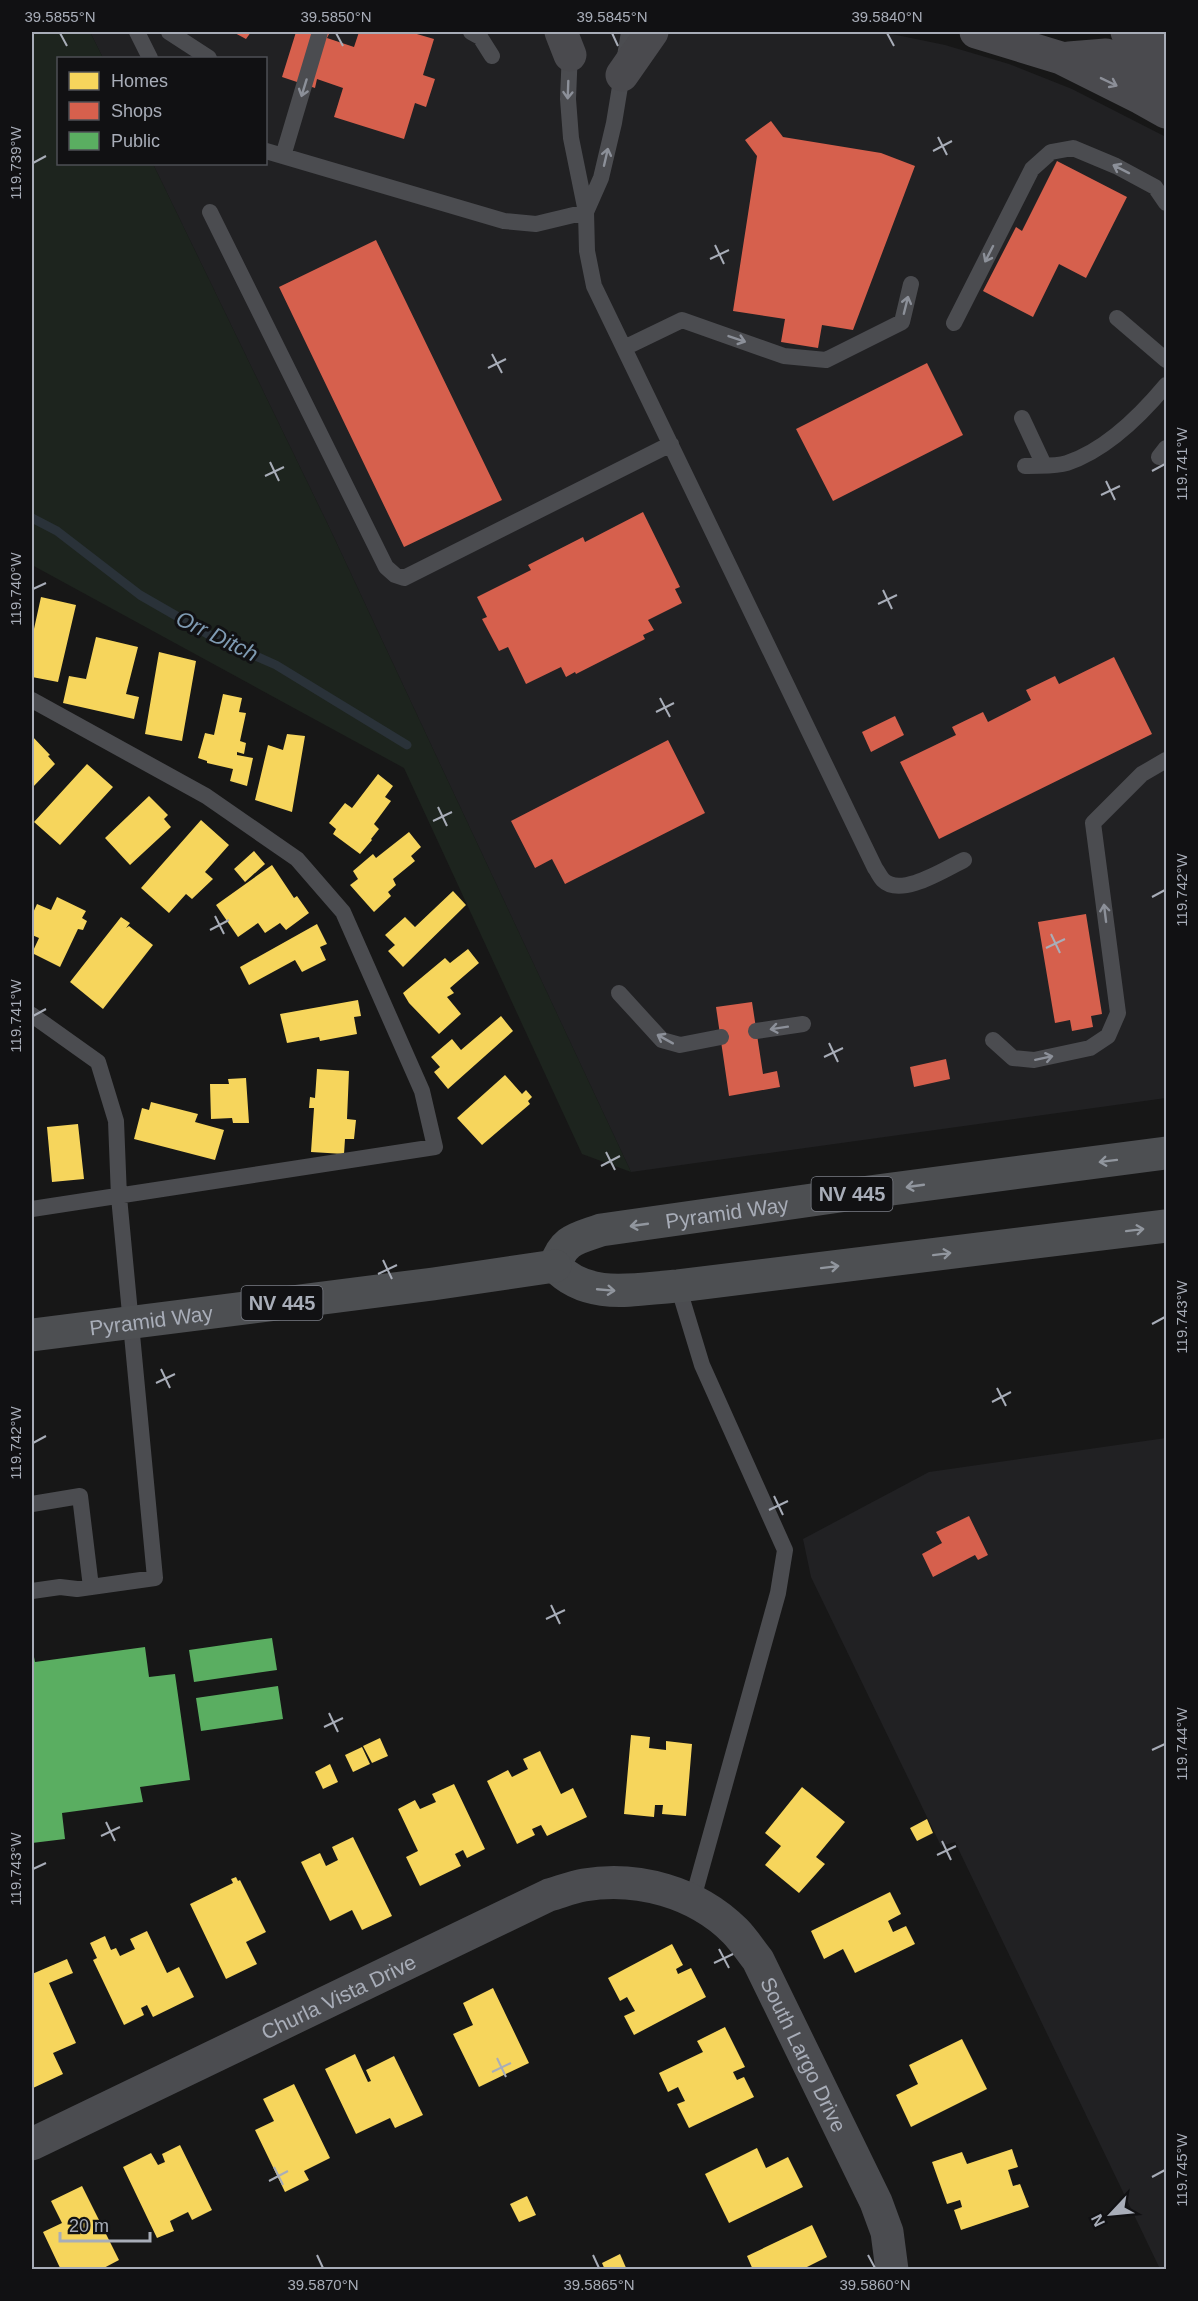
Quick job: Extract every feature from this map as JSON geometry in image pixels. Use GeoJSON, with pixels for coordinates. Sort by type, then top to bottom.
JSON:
{"type":"FeatureCollection","features":[{"type":"Feature","properties":{"kind":"main road"},"geometry":{"type":"LineString","coordinates":[[622,75],[652,32]]}},
{"type":"Feature","properties":{"kind":"main road"},"geometry":{"type":"LineString","coordinates":[[976,32],[1061,58],[1167,112]]}},
{"type":"Feature","properties":{"kind":"main road"},"geometry":{"type":"LineString","coordinates":[[1127,32],[1167,50]]}},
{"type":"Feature","properties":{"kind":"main road"},"geometry":{"type":"LineString","coordinates":[[1061,58],[1106,55],[1137,67],[1167,84]]}},
{"type":"Feature","properties":{"kind":"main road","name":"Pyramid Way"},"geometry":{"type":"LineString","coordinates":[[32,1335],[433,1284],[555,1266],[560,1251],[573,1240],[601,1230],[1167,1153]]}},
{"type":"Feature","properties":{"kind":"main road"},"geometry":{"type":"LineString","coordinates":[[555,1266],[565,1277],[587,1288],[614,1291],[678,1286],[1167,1226]]}},
{"type":"Feature","properties":{"kind":"street","name":"Churla Vista Drive"},"geometry":{"type":"LineString","coordinates":[[32,2144],[549,1895],[583,1885],[619,1882],[655,1887]]}},
{"type":"Feature","properties":{"kind":"street","name":"South Largo Drive"},"geometry":{"type":"LineString","coordinates":[[655,1887],[674,1892],[707,1909],[734,1931],[758,1960],[876,2202],[887,2232],[892,2270]]}},
{"type":"Feature","properties":{"kind":"lane"},"geometry":{"type":"LineString","coordinates":[[136,32],[149,57]]}},
{"type":"Feature","properties":{"kind":"lane"},"geometry":{"type":"LineString","coordinates":[[169,32],[207,57]]}},
{"type":"Feature","properties":{"kind":"lane"},"geometry":{"type":"LineString","coordinates":[[283,156],[320,32]]}},
{"type":"Feature","properties":{"kind":"lane"},"geometry":{"type":"LineString","coordinates":[[471,32],[480,37],[492,56]]}},
{"type":"Feature","properties":{"kind":"lane"},"geometry":{"type":"LineString","coordinates":[[586,212],[601,178],[614,123],[628,32]]}},
{"type":"Feature","properties":{"kind":"lane"},"geometry":{"type":"LineString","coordinates":[[568,39],[568,99],[572,138],[586,212],[587,251],[594,285],[624,348],[884,881],[898,888],[916,883],[964,860]]}},
{"type":"Feature","properties":{"kind":"lane"},"geometry":{"type":"LineString","coordinates":[[954,323],[1032,169],[1051,152],[1073,148],[1116,166],[1155,187],[1167,203]]}},
{"type":"Feature","properties":{"kind":"lane"},"geometry":{"type":"LineString","coordinates":[[267,151],[504,221],[536,224],[586,212]]}},
{"type":"Feature","properties":{"kind":"lane"},"geometry":{"type":"LineString","coordinates":[[210,212],[386,567],[395,575],[404,578],[671,444]]}},
{"type":"Feature","properties":{"kind":"lane"},"geometry":{"type":"LineString","coordinates":[[624,348],[682,320],[784,356],[826,360],[902,322],[911,284]]}},
{"type":"Feature","properties":{"kind":"lane"},"geometry":{"type":"LineString","coordinates":[[1117,318],[1167,360]]}},
{"type":"Feature","properties":{"kind":"lane"},"geometry":{"type":"LineString","coordinates":[[1025,466],[1066,463],[1096,449],[1153,401],[1167,385]]}},
{"type":"Feature","properties":{"kind":"lane"},"geometry":{"type":"LineString","coordinates":[[1022,418],[1044,465]]}},
{"type":"Feature","properties":{"kind":"lane"},"geometry":{"type":"LineString","coordinates":[[32,700],[206,796],[297,859],[343,912],[423,1091],[435,1148],[32,1209]]}},
{"type":"Feature","properties":{"kind":"lane"},"geometry":{"type":"LineString","coordinates":[[993,1040],[1013,1058],[1034,1060],[1090,1048],[1108,1036],[1118,1013],[1093,823],[1142,774],[1167,760]]}},
{"type":"Feature","properties":{"kind":"lane"},"geometry":{"type":"LineString","coordinates":[[619,993],[662,1040],[680,1045],[721,1037]]}},
{"type":"Feature","properties":{"kind":"lane"},"geometry":{"type":"LineString","coordinates":[[32,1015],[98,1062],[116,1121],[119,1197],[155,1578],[77,1589],[60,1587],[32,1591]]}},
{"type":"Feature","properties":{"kind":"lane"},"geometry":{"type":"LineString","coordinates":[[756,1031],[803,1024]]}},
{"type":"Feature","properties":{"kind":"lane"},"geometry":{"type":"LineString","coordinates":[[678,1286],[702,1365],[784,1550],[778,1593],[692,1902]]}},
{"type":"Feature","properties":{"kind":"lane"},"geometry":{"type":"LineString","coordinates":[[32,1503],[80,1496],[91,1587]]}},
{"type":"Feature","properties":{"kind":"shaded area"},"geometry":{"type":"Polygon","coordinates":[[[32,32],[90,32],[102,57],[57,57],[57,165],[153,165],[330,529],[631,1172],[582,1154],[404,768],[32,565],[32,32]]]}},
{"type":"Feature","properties":{"kind":"shaded area"},"geometry":{"type":"Polygon","coordinates":[[[90,32],[882,32],[945,45],[1009,64],[1072,89],[1166,137],[1166,1098],[631,1172],[330,529],[153,165],[267,165],[267,57],[102,57],[90,32]]]}},
{"type":"Feature","properties":{"kind":"shaded area"},"geometry":{"type":"Polygon","coordinates":[[[1166,1438],[1166,2269],[1160,2269],[955,1842],[941,1846],[811,1577],[803,1539],[929,1472],[1166,1438]]]}},
{"type":"Feature","properties":{"kind":"building: Homes"},"geometry":{"type":"Polygon","coordinates":[[[41,597],[76,605],[58,682],[32,677],[32,638],[41,597]]]}},
{"type":"Feature","properties":{"kind":"building: Homes"},"geometry":{"type":"Polygon","coordinates":[[[96,637],[138,647],[126,694],[139,697],[134,719],[63,703],[69,676],[86,679],[96,637]]]}},
{"type":"Feature","properties":{"kind":"building: Homes"},"geometry":{"type":"Polygon","coordinates":[[[159,652],[196,661],[182,741],[145,734],[159,652]]]}},
{"type":"Feature","properties":{"kind":"building: Homes"},"geometry":{"type":"Polygon","coordinates":[[[223,694],[242,698],[239,712],[246,713],[240,741],[246,743],[244,754],[237,752],[237,755],[253,758],[247,786],[230,781],[233,769],[207,763],[198,758],[205,733],[214,735],[223,694]]]}},
{"type":"Feature","properties":{"kind":"building: Homes"},"geometry":{"type":"Polygon","coordinates":[[[287,734],[305,736],[292,812],[255,800],[268,745],[283,750],[287,734]]]}},
{"type":"Feature","properties":{"kind":"building: Homes"},"geometry":{"type":"Polygon","coordinates":[[[32,736],[50,755],[48,756],[55,764],[32,788],[32,736]]]}},
{"type":"Feature","properties":{"kind":"building: Homes"},"geometry":{"type":"Polygon","coordinates":[[[87,764],[113,787],[60,845],[34,822],[87,764]]]}},
{"type":"Feature","properties":{"kind":"building: Homes"},"geometry":{"type":"Polygon","coordinates":[[[378,774],[393,786],[385,797],[391,801],[374,824],[379,829],[360,854],[333,834],[336,829],[329,823],[345,803],[352,808],[378,774]]]}},
{"type":"Feature","properties":{"kind":"building: Homes"},"geometry":{"type":"Polygon","coordinates":[[[149,796],[168,815],[164,819],[171,827],[130,865],[105,838],[149,796]]]}},
{"type":"Feature","properties":{"kind":"building: Homes"},"geometry":{"type":"Polygon","coordinates":[[[201,820],[229,845],[205,872],[213,879],[192,899],[186,894],[169,913],[141,888],[201,820]]]}},
{"type":"Feature","properties":{"kind":"building: Homes"},"geometry":{"type":"Polygon","coordinates":[[[409,832],[421,847],[411,856],[415,861],[393,879],[396,885],[388,892],[391,896],[374,912],[350,885],[358,879],[353,871],[373,854],[376,858],[409,832]]]}},
{"type":"Feature","properties":{"kind":"building: Homes"},"geometry":{"type":"Polygon","coordinates":[[[254,851],[265,864],[245,882],[234,869],[254,851]]]}},
{"type":"Feature","properties":{"kind":"building: Homes"},"geometry":{"type":"Polygon","coordinates":[[[272,865],[294,898],[297,896],[309,913],[286,930],[280,923],[265,933],[258,923],[238,937],[216,905],[272,865]]]}},
{"type":"Feature","properties":{"kind":"building: Homes"},"geometry":{"type":"Polygon","coordinates":[[[453,891],[466,905],[403,967],[388,951],[395,945],[385,935],[405,917],[415,927],[453,891]]]}},
{"type":"Feature","properties":{"kind":"building: Homes"},"geometry":{"type":"Polygon","coordinates":[[[57,897],[86,911],[82,918],[87,921],[83,930],[78,929],[60,967],[32,953],[39,938],[32,935],[32,915],[37,904],[51,910],[57,897]]]}},
{"type":"Feature","properties":{"kind":"building: Homes"},"geometry":{"type":"Polygon","coordinates":[[[121,917],[130,923],[126,928],[129,926],[153,945],[103,1009],[70,982],[121,917]]]}},
{"type":"Feature","properties":{"kind":"building: Homes"},"geometry":{"type":"Polygon","coordinates":[[[317,924],[327,944],[320,947],[326,960],[302,972],[295,960],[249,985],[240,967],[317,924]]]}},
{"type":"Feature","properties":{"kind":"building: Homes"},"geometry":{"type":"Polygon","coordinates":[[[468,949],[479,963],[450,988],[454,993],[447,997],[461,1014],[439,1034],[409,1003],[403,993],[445,958],[450,963],[468,949]]]}},
{"type":"Feature","properties":{"kind":"building: Homes"},"geometry":{"type":"Polygon","coordinates":[[[358,1000],[361,1016],[354,1017],[357,1034],[320,1041],[319,1037],[287,1043],[280,1014],[358,1000]]]}},
{"type":"Feature","properties":{"kind":"building: Homes"},"geometry":{"type":"Polygon","coordinates":[[[501,1016],[513,1031],[448,1089],[434,1072],[440,1067],[431,1057],[452,1039],[461,1050],[501,1016]]]}},
{"type":"Feature","properties":{"kind":"building: Homes"},"geometry":{"type":"Polygon","coordinates":[[[317,1069],[349,1071],[347,1119],[356,1120],[354,1139],[345,1139],[344,1154],[311,1152],[314,1108],[309,1108],[310,1097],[315,1098],[317,1069]]]}},
{"type":"Feature","properties":{"kind":"building: Homes"},"geometry":{"type":"Polygon","coordinates":[[[505,1075],[522,1094],[526,1090],[532,1097],[528,1101],[530,1104],[482,1145],[457,1118],[505,1075]]]}},
{"type":"Feature","properties":{"kind":"building: Homes"},"geometry":{"type":"Polygon","coordinates":[[[246,1078],[249,1123],[233,1123],[232,1118],[211,1119],[210,1084],[229,1084],[228,1079],[246,1078]]]}},
{"type":"Feature","properties":{"kind":"building: Homes"},"geometry":{"type":"Polygon","coordinates":[[[151,1102],[198,1114],[195,1122],[224,1130],[215,1160],[134,1139],[142,1108],[149,1110],[151,1102]]]}},
{"type":"Feature","properties":{"kind":"building: Homes"},"geometry":{"type":"Polygon","coordinates":[[[78,1124],[84,1179],[52,1182],[47,1127],[78,1124]]]}},
{"type":"Feature","properties":{"kind":"building: Homes"},"geometry":{"type":"Polygon","coordinates":[[[631,1735],[650,1737],[649,1748],[666,1750],[666,1741],[692,1744],[686,1816],[662,1814],[663,1805],[655,1805],[654,1817],[624,1814],[631,1735]]]}},
{"type":"Feature","properties":{"kind":"building: Homes"},"geometry":{"type":"Polygon","coordinates":[[[380,1738],[388,1756],[372,1763],[363,1746],[380,1738]]]}},
{"type":"Feature","properties":{"kind":"building: Homes"},"geometry":{"type":"Polygon","coordinates":[[[362,1747],[370,1764],[353,1772],[345,1755],[362,1747]]]}},
{"type":"Feature","properties":{"kind":"building: Homes"},"geometry":{"type":"Polygon","coordinates":[[[540,1751],[561,1794],[573,1788],[587,1817],[547,1836],[541,1825],[532,1829],[535,1835],[517,1844],[487,1781],[508,1770],[512,1777],[528,1769],[523,1759],[540,1751]]]}},
{"type":"Feature","properties":{"kind":"building: Homes"},"geometry":{"type":"Polygon","coordinates":[[[330,1764],[338,1782],[323,1789],[315,1772],[330,1764]]]}},
{"type":"Feature","properties":{"kind":"building: Homes"},"geometry":{"type":"Polygon","coordinates":[[[454,1784],[485,1849],[467,1858],[463,1850],[455,1854],[461,1866],[420,1886],[406,1857],[418,1851],[398,1809],[415,1800],[420,1809],[436,1802],[432,1794],[454,1784]]]}},
{"type":"Feature","properties":{"kind":"building: Homes"},"geometry":{"type":"Polygon","coordinates":[[[802,1787],[845,1822],[816,1857],[825,1864],[799,1893],[765,1865],[781,1846],[765,1833],[802,1787]]]}},
{"type":"Feature","properties":{"kind":"building: Homes"},"geometry":{"type":"Polygon","coordinates":[[[927,1819],[933,1833],[917,1841],[910,1828],[927,1819]]]}},
{"type":"Feature","properties":{"kind":"building: Homes"},"geometry":{"type":"Polygon","coordinates":[[[353,1837],[392,1916],[362,1930],[352,1910],[330,1921],[301,1862],[320,1853],[326,1866],[338,1860],[332,1847],[353,1837]]]}},
{"type":"Feature","properties":{"kind":"building: Homes"},"geometry":{"type":"Polygon","coordinates":[[[236,1877],[238,1881],[240,1880],[266,1932],[246,1942],[257,1964],[226,1979],[190,1904],[233,1883],[231,1879],[236,1877]]]}},
{"type":"Feature","properties":{"kind":"building: Homes"},"geometry":{"type":"Polygon","coordinates":[[[890,1892],[901,1914],[888,1921],[893,1932],[906,1926],[915,1944],[855,1973],[843,1949],[824,1959],[811,1931],[890,1892]]]}},
{"type":"Feature","properties":{"kind":"building: Homes"},"geometry":{"type":"Polygon","coordinates":[[[147,1931],[167,1973],[179,1967],[194,1997],[153,2017],[147,2005],[141,2008],[144,2015],[124,2025],[93,1960],[97,1958],[90,1943],[105,1936],[111,1950],[116,1948],[120,1956],[135,1949],[130,1939],[147,1931]]]}},
{"type":"Feature","properties":{"kind":"building: Homes"},"geometry":{"type":"Polygon","coordinates":[[[672,1944],[683,1965],[676,1969],[678,1974],[691,1968],[706,1997],[634,2035],[624,2016],[635,2011],[627,1997],[620,2001],[608,1978],[672,1944]]]}},
{"type":"Feature","properties":{"kind":"building: Homes"},"geometry":{"type":"Polygon","coordinates":[[[67,1959],[73,1973],[49,1983],[76,2043],[53,2053],[63,2074],[33,2088],[32,1974],[67,1959]]]}},
{"type":"Feature","properties":{"kind":"building: Homes"},"geometry":{"type":"Polygon","coordinates":[[[493,1988],[529,2063],[479,2087],[453,2034],[473,2025],[463,2003],[493,1988]]]}},
{"type":"Feature","properties":{"kind":"building: Homes"},"geometry":{"type":"Polygon","coordinates":[[[725,2027],[745,2067],[733,2072],[737,2080],[744,2077],[754,2097],[689,2128],[677,2104],[685,2101],[678,2087],[668,2092],[659,2073],[703,2052],[697,2041],[725,2027]]]}},
{"type":"Feature","properties":{"kind":"building: Homes"},"geometry":{"type":"Polygon","coordinates":[[[962,2039],[987,2089],[911,2127],[896,2095],[918,2084],[909,2065],[962,2039]]]}},
{"type":"Feature","properties":{"kind":"building: Homes"},"geometry":{"type":"Polygon","coordinates":[[[355,2054],[368,2082],[371,2081],[366,2070],[394,2056],[423,2115],[395,2128],[390,2118],[356,2134],[325,2069],[355,2054]]]}},
{"type":"Feature","properties":{"kind":"building: Homes"},"geometry":{"type":"Polygon","coordinates":[[[294,2084],[330,2158],[304,2171],[309,2180],[285,2192],[255,2130],[274,2121],[263,2099],[294,2084]]]}},
{"type":"Feature","properties":{"kind":"building: Homes"},"geometry":{"type":"Polygon","coordinates":[[[180,2145],[212,2210],[192,2220],[188,2212],[170,2221],[174,2231],[157,2238],[123,2167],[151,2153],[158,2165],[165,2162],[162,2154],[180,2145]]]}},
{"type":"Feature","properties":{"kind":"building: Homes"},"geometry":{"type":"Polygon","coordinates":[[[757,2148],[766,2168],[788,2157],[803,2187],[729,2223],[705,2174],[757,2148]]]}},
{"type":"Feature","properties":{"kind":"building: Homes"},"geometry":{"type":"Polygon","coordinates":[[[1012,2149],[1018,2167],[1008,2170],[1013,2186],[1020,2184],[1029,2207],[961,2230],[954,2210],[962,2207],[960,2200],[947,2204],[932,2162],[962,2152],[967,2164],[1012,2149]]]}},
{"type":"Feature","properties":{"kind":"building: Homes"},"geometry":{"type":"Polygon","coordinates":[[[82,2186],[119,2260],[100,2270],[61,2270],[43,2232],[62,2223],[51,2201],[82,2186]]]}},
{"type":"Feature","properties":{"kind":"building: Homes"},"geometry":{"type":"Polygon","coordinates":[[[527,2196],[536,2215],[519,2222],[510,2204],[527,2196]]]}},
{"type":"Feature","properties":{"kind":"building: Homes"},"geometry":{"type":"Polygon","coordinates":[[[812,2225],[827,2257],[801,2270],[753,2270],[747,2256],[812,2225]]]}},
{"type":"Feature","properties":{"kind":"building: Homes"},"geometry":{"type":"Polygon","coordinates":[[[620,2254],[627,2270],[605,2270],[602,2263],[620,2254]]]}},
{"type":"Feature","properties":{"kind":"building: Shops"},"geometry":{"type":"Polygon","coordinates":[[[233,32],[251,32],[246,39],[233,32]]]}},
{"type":"Feature","properties":{"kind":"building: Shops"},"geometry":{"type":"Polygon","coordinates":[[[296,32],[322,32],[329,34],[327,38],[354,47],[359,32],[410,32],[434,39],[423,75],[435,79],[426,107],[415,103],[404,139],[334,117],[343,88],[317,79],[315,88],[282,77],[296,32]]]}},
{"type":"Feature","properties":{"kind":"building: Shops"},"geometry":{"type":"Polygon","coordinates":[[[771,121],[783,137],[881,153],[915,166],[853,330],[822,325],[818,348],[781,342],[785,319],[733,311],[757,156],[745,140],[771,121]]]}},
{"type":"Feature","properties":{"kind":"building: Shops"},"geometry":{"type":"Polygon","coordinates":[[[1057,161],[1127,197],[1086,278],[1059,264],[1033,317],[983,291],[1016,227],[1022,231],[1057,161]]]}},
{"type":"Feature","properties":{"kind":"building: Shops"},"geometry":{"type":"Polygon","coordinates":[[[376,240],[502,500],[404,547],[279,287],[376,240]]]}},
{"type":"Feature","properties":{"kind":"building: Shops"},"geometry":{"type":"Polygon","coordinates":[[[927,363],[963,435],[833,501],[796,429],[927,363]]]}},
{"type":"Feature","properties":{"kind":"building: Shops"},"geometry":{"type":"Polygon","coordinates":[[[643,512],[680,587],[675,589],[682,603],[648,620],[654,630],[643,635],[645,639],[576,674],[575,672],[566,677],[561,667],[526,684],[508,647],[499,651],[482,619],[487,617],[477,597],[531,570],[528,565],[583,537],[585,542],[643,512]]]}},
{"type":"Feature","properties":{"kind":"building: Shops"},"geometry":{"type":"Polygon","coordinates":[[[1114,657],[1152,734],[939,839],[900,762],[956,735],[952,727],[983,712],[988,722],[1031,700],[1026,690],[1055,676],[1059,684],[1114,657]]]}},
{"type":"Feature","properties":{"kind":"building: Shops"},"geometry":{"type":"Polygon","coordinates":[[[895,716],[904,735],[871,752],[862,732],[895,716]]]}},
{"type":"Feature","properties":{"kind":"building: Shops"},"geometry":{"type":"Polygon","coordinates":[[[668,740],[705,813],[565,884],[552,859],[535,868],[511,821],[668,740]]]}},
{"type":"Feature","properties":{"kind":"building: Shops"},"geometry":{"type":"Polygon","coordinates":[[[1086,914],[1102,1014],[1091,1016],[1093,1027],[1072,1031],[1070,1020],[1055,1023],[1038,922],[1086,914]]]}},
{"type":"Feature","properties":{"kind":"building: Shops"},"geometry":{"type":"Polygon","coordinates":[[[752,1002],[763,1074],[777,1071],[780,1087],[729,1096],[716,1007],[752,1002]]]}},
{"type":"Feature","properties":{"kind":"building: Shops"},"geometry":{"type":"Polygon","coordinates":[[[946,1059],[950,1079],[914,1087],[910,1067],[946,1059]]]}},
{"type":"Feature","properties":{"kind":"building: Shops"},"geometry":{"type":"Polygon","coordinates":[[[969,1516],[988,1555],[978,1560],[975,1555],[933,1577],[922,1554],[942,1543],[936,1532],[969,1516]]]}},
{"type":"Feature","properties":{"kind":"building: Public"},"geometry":{"type":"Polygon","coordinates":[[[272,1638],[277,1670],[194,1682],[189,1650],[272,1638]]]}},
{"type":"Feature","properties":{"kind":"building: Public"},"geometry":{"type":"Polygon","coordinates":[[[32,1647],[35,1662],[145,1647],[149,1677],[175,1674],[190,1780],[140,1787],[143,1802],[62,1813],[65,1839],[32,1843],[32,1647]]]}},
{"type":"Feature","properties":{"kind":"building: Public"},"geometry":{"type":"Polygon","coordinates":[[[278,1686],[283,1719],[201,1731],[196,1698],[278,1686]]]}},
{"type":"Feature","properties":{"kind":"waterway","name":"Orr Ditch"},"geometry":{"type":"LineString","coordinates":[[32,518],[57,531],[140,595],[213,637],[276,665],[407,745]]}}]}
